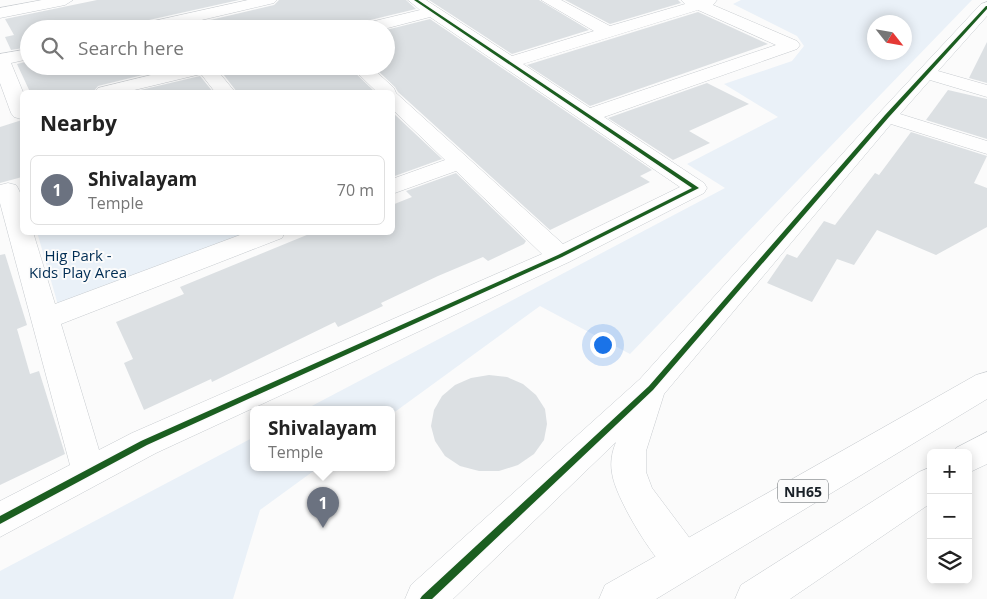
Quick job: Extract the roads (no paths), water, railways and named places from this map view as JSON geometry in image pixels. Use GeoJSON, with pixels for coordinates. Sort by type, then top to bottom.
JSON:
{"type":"FeatureCollection","features":[{"type":"Feature","properties":{"kind":"main road"},"geometry":{"type":"LineString","coordinates":[[0,12],[65,0]]}},
{"type":"Feature","properties":{"kind":"main road"},"geometry":{"type":"LineString","coordinates":[[180,20],[270,0]]}},
{"type":"Feature","properties":{"kind":"main road"},"geometry":{"type":"LineString","coordinates":[[548,0],[608,32]]}},
{"type":"Feature","properties":{"kind":"main road"},"geometry":{"type":"LineString","coordinates":[[511,62],[701,2],[791,45],[590,115]]}},
{"type":"Feature","properties":{"kind":"main road"},"geometry":{"type":"LineString","coordinates":[[0,520],[144,443],[560,256],[696,188],[590,115],[425,6],[388,20]]}},
{"type":"Feature","properties":{"kind":"main road"},"geometry":{"type":"LineString","coordinates":[[425,599],[651,388],[887,116],[987,7]]}},
{"type":"Feature","properties":{"kind":"main road"},"geometry":{"type":"LineString","coordinates":[[20,56],[0,59],[20,108]]}},
{"type":"Feature","properties":{"kind":"main road"},"geometry":{"type":"LineString","coordinates":[[926,73],[987,91]]}},
{"type":"Feature","properties":{"kind":"main road"},"geometry":{"type":"LineString","coordinates":[[113,90],[176,75]]}},
{"type":"Feature","properties":{"kind":"main road"},"geometry":{"type":"LineString","coordinates":[[214,75],[224,90]]}},
{"type":"Feature","properties":{"kind":"main road"},"geometry":{"type":"LineString","coordinates":[[369,75],[385,90]]}},
{"type":"Feature","properties":{"kind":"main road"},"geometry":{"type":"LineString","coordinates":[[395,101],[560,256]]}},
{"type":"Feature","properties":{"kind":"main road"},"geometry":{"type":"LineString","coordinates":[[0,118],[20,113]]}},
{"type":"Feature","properties":{"kind":"main road"},"geometry":{"type":"LineString","coordinates":[[887,116],[987,148]]}},
{"type":"Feature","properties":{"kind":"main road"},"geometry":{"type":"LineString","coordinates":[[395,186],[460,162]]}},
{"type":"Feature","properties":{"kind":"main road"},"geometry":{"type":"LineString","coordinates":[[10,189],[20,226]]}},
{"type":"Feature","properties":{"kind":"main road"},"geometry":{"type":"LineString","coordinates":[[22,235],[89,472]]}},
{"type":"Feature","properties":{"kind":"main road"},"geometry":{"type":"LineString","coordinates":[[45,319],[265,235]]}},
{"type":"Feature","properties":{"kind":"main road","name":"NH65"},"geometry":{"type":"LineString","coordinates":[[619,599],[987,384]]}},
{"type":"Feature","properties":{"kind":"main road"},"geometry":{"type":"LineString","coordinates":[[651,388],[628,458],[629,475],[635,493],[684,561]]}},
{"type":"Feature","properties":{"kind":"main road"},"geometry":{"type":"LineString","coordinates":[[972,455],[987,446]]}},
{"type":"Feature","properties":{"kind":"main road"},"geometry":{"type":"LineString","coordinates":[[755,599],[927,486]]}},
{"type":"Feature","properties":{"kind":"place","name":"Shivalayam"},"geometry":{"type":"Point","coordinates":[323,528]}},
{"type":"Feature","properties":{"kind":"park label","name":"Hig Park - Kids Play Area"},"geometry":{"type":"Point","coordinates":[78,264]}}]}
